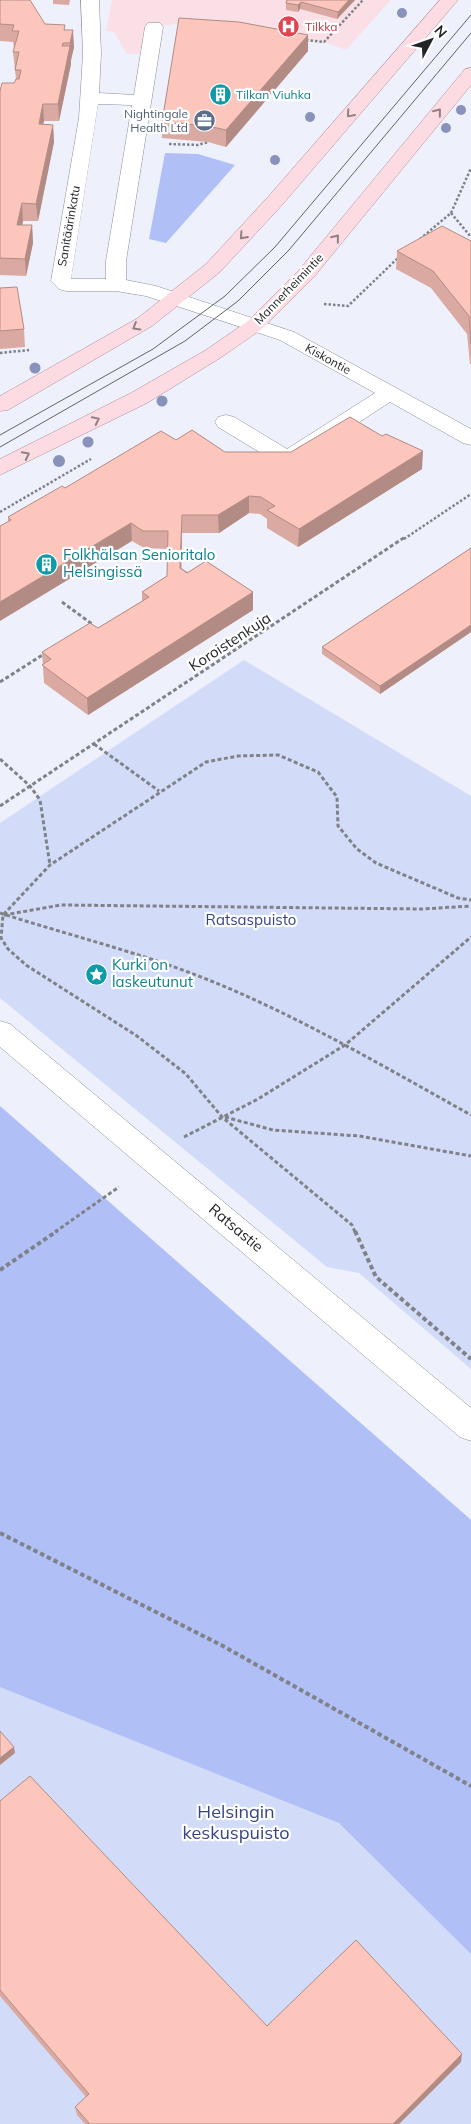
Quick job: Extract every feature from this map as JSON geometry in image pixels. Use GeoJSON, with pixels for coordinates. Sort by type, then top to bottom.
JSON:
{"type":"FeatureCollection","features":[{"type":"Feature","properties":{"kind":"main road"},"geometry":{"type":"LineString","coordinates":[[0,405],[132,330],[176,299],[213,268],[449,0]]}},
{"type":"Feature","properties":{"kind":"main road","name":"Mannerheimintie"},"geometry":{"type":"LineString","coordinates":[[0,468],[139,398],[213,354],[255,325],[306,274],[471,73]]}},
{"type":"Feature","properties":{"kind":"street","name":"Sanitäärinkatu"},"geometry":{"type":"LineString","coordinates":[[90,0],[92,54],[90,98],[61,282],[66,284],[116,285],[149,290],[176,299]]}},
{"type":"Feature","properties":{"kind":"street"},"geometry":{"type":"LineString","coordinates":[[116,285],[116,260],[154,27]]}},
{"type":"Feature","properties":{"kind":"street"},"geometry":{"type":"LineString","coordinates":[[90,98],[130,100]]}},
{"type":"Feature","properties":{"kind":"street","name":"Kiskontie"},"geometry":{"type":"LineString","coordinates":[[176,299],[287,336],[471,438]]}},
{"type":"Feature","properties":{"kind":"street"},"geometry":{"type":"LineString","coordinates":[[226,422],[287,459],[390,393]]}},
{"type":"Feature","properties":{"kind":"street","name":"Ratsastie"},"geometry":{"type":"LineString","coordinates":[[0,1031],[471,1427]]}},
{"type":"Feature","properties":{"kind":"path"},"geometry":{"type":"LineString","coordinates":[[305,40],[324,42],[363,0]]}},
{"type":"Feature","properties":{"kind":"path"},"geometry":{"type":"LineString","coordinates":[[162,144],[198,145],[208,142]]}},
{"type":"Feature","properties":{"kind":"path"},"geometry":{"type":"LineString","coordinates":[[413,245],[451,213],[471,168]]}},
{"type":"Feature","properties":{"kind":"path"},"geometry":{"type":"LineString","coordinates":[[451,213],[471,238]]}},
{"type":"Feature","properties":{"kind":"path"},"geometry":{"type":"LineString","coordinates":[[324,304],[348,306],[406,251]]}},
{"type":"Feature","properties":{"kind":"path"},"geometry":{"type":"LineString","coordinates":[[0,352],[24,351]]}},
{"type":"Feature","properties":{"kind":"path","name":"Koroistenkuja"},"geometry":{"type":"LineString","coordinates":[[0,806],[471,494]]}},
{"type":"Feature","properties":{"kind":"path"},"geometry":{"type":"LineString","coordinates":[[62,602],[92,624],[84,629]]}},
{"type":"Feature","properties":{"kind":"path"},"geometry":{"type":"LineString","coordinates":[[0,682],[50,650]]}},
{"type":"Feature","properties":{"kind":"path"},"geometry":{"type":"LineString","coordinates":[[94,744],[159,791]]}},
{"type":"Feature","properties":{"kind":"path"},"geometry":{"type":"LineString","coordinates":[[471,900],[458,898],[376,863],[357,849],[338,826],[337,797],[318,772],[278,755],[238,756],[206,762],[159,791],[50,865],[2,914],[1,938],[8,949],[26,965],[137,1036],[186,1074],[222,1116],[352,1226],[376,1277],[471,1359]]}},
{"type":"Feature","properties":{"kind":"path"},"geometry":{"type":"LineString","coordinates":[[0,759],[30,786],[40,800],[50,865]]}},
{"type":"Feature","properties":{"kind":"path"},"geometry":{"type":"LineString","coordinates":[[2,914],[62,906],[404,909],[471,906]]}},
{"type":"Feature","properties":{"kind":"path"},"geometry":{"type":"LineString","coordinates":[[2,914],[188,972],[283,1014],[345,1045],[471,1115]]}},
{"type":"Feature","properties":{"kind":"path"},"geometry":{"type":"LineString","coordinates":[[177,1141],[258,1099],[345,1045],[471,937]]}},
{"type":"Feature","properties":{"kind":"path"},"geometry":{"type":"LineString","coordinates":[[222,1116],[273,1130],[360,1136],[471,1156]]}},
{"type":"Feature","properties":{"kind":"path"},"geometry":{"type":"LineString","coordinates":[[0,1270],[119,1187]]}},
{"type":"Feature","properties":{"kind":"path"},"geometry":{"type":"LineString","coordinates":[[0,1533],[223,1646],[471,1786]]}},
{"type":"Feature","properties":{"kind":"shaded area","name":"Tilkka"},"geometry":{"type":"Polygon","coordinates":[[[112,0],[391,0],[346,50],[324,42],[182,23],[155,27],[149,53],[127,54],[114,32],[106,31],[112,0]]]}},
{"type":"Feature","properties":{"kind":"shaded area"},"geometry":{"type":"Polygon","coordinates":[[[165,153],[198,154],[235,165],[166,243],[149,239],[165,153]]]}},
{"type":"Feature","properties":{"kind":"shaded area"},"geometry":{"type":"Polygon","coordinates":[[[0,1106],[471,1520],[471,1954],[339,1823],[0,1687],[0,1106]]]}},
{"type":"Feature","properties":{"kind":"green space","name":"Ratsaspuisto"},"geometry":{"type":"Polygon","coordinates":[[[244,660],[471,796],[471,1369],[359,1273],[327,1267],[0,998],[0,823],[244,660]]]}},
{"type":"Feature","properties":{"kind":"green space","name":"Helsingin keskuspuisto"},"geometry":{"type":"Polygon","coordinates":[[[0,1106],[471,1520],[471,2124],[0,2124],[0,1106]]]}},
{"type":"Feature","properties":{"kind":"building"},"geometry":{"type":"Polygon","coordinates":[[[0,0],[30,0],[45,24],[65,25],[64,30],[73,30],[70,43],[63,43],[62,46],[70,46],[58,104],[43,104],[42,108],[39,124],[53,125],[36,204],[22,203],[17,225],[32,225],[25,259],[0,258],[0,91],[2,83],[14,83],[16,79],[19,79],[21,70],[15,70],[19,52],[13,52],[19,31],[12,31],[14,25],[0,24],[0,0]]]}},
{"type":"Feature","properties":{"kind":"building"},"geometry":{"type":"Polygon","coordinates":[[[287,0],[349,0],[338,12],[301,2],[298,5],[286,3],[287,0]]]}},
{"type":"Feature","properties":{"kind":"building","name":"Tilkan Viuhka"},"geometry":{"type":"Polygon","coordinates":[[[179,18],[239,22],[308,35],[226,130],[208,126],[162,122],[179,18]]]}},
{"type":"Feature","properties":{"kind":"building"},"geometry":{"type":"Polygon","coordinates":[[[442,226],[471,241],[471,344],[469,316],[433,271],[397,251],[442,226]]]}},
{"type":"Feature","properties":{"kind":"building"},"geometry":{"type":"Polygon","coordinates":[[[17,287],[24,329],[0,331],[0,288],[17,287]]]}},
{"type":"Feature","properties":{"kind":"building","name":"Folkhälsan Senioritalo Helsingissä"},"geometry":{"type":"Polygon","coordinates":[[[350,417],[382,436],[386,434],[423,451],[299,529],[267,510],[275,506],[261,497],[249,496],[218,515],[182,515],[180,568],[187,573],[206,561],[253,592],[87,698],[42,665],[51,659],[42,652],[90,623],[98,628],[149,597],[142,592],[167,576],[168,531],[143,531],[131,523],[0,602],[0,526],[11,520],[8,517],[62,486],[65,488],[161,431],[176,440],[192,430],[225,452],[291,452],[350,417]]]}},
{"type":"Feature","properties":{"kind":"building"},"geometry":{"type":"Polygon","coordinates":[[[471,548],[471,625],[380,686],[322,647],[471,548]]]}},
{"type":"Feature","properties":{"kind":"building"},"geometry":{"type":"Polygon","coordinates":[[[0,1731],[14,1747],[0,1758],[0,1731]]]}},
{"type":"Feature","properties":{"kind":"building"},"geometry":{"type":"Polygon","coordinates":[[[30,1776],[267,2026],[356,1940],[462,2054],[393,2124],[87,2124],[89,2123],[75,2107],[89,2094],[0,1990],[0,1801],[30,1776]]]}},
{"type":"Feature","properties":{"kind":"tram line"},"geometry":{"type":"LineString","coordinates":[[0,435],[153,349],[225,296],[275,247],[471,15]]}},
{"type":"Feature","properties":{"kind":"tram line"},"geometry":{"type":"LineString","coordinates":[[0,447],[185,341],[238,301],[289,250],[471,33]]}},
{"type":"Feature","properties":{"kind":"place","name":"Tilkka"},"geometry":{"type":"Point","coordinates":[289,27]}},
{"type":"Feature","properties":{"kind":"place","name":"Tilkan Viuhka"},"geometry":{"type":"Point","coordinates":[220,95]}},
{"type":"Feature","properties":{"kind":"place","name":"Nightingale Health Ltd"},"geometry":{"type":"Point","coordinates":[204,121]}},
{"type":"Feature","properties":{"kind":"place","name":"Folkhälsan Senioritalo Helsingissä"},"geometry":{"type":"Point","coordinates":[47,564]}},
{"type":"Feature","properties":{"kind":"place","name":"Kurki on laskeutunut"},"geometry":{"type":"Point","coordinates":[96,974]}}]}
